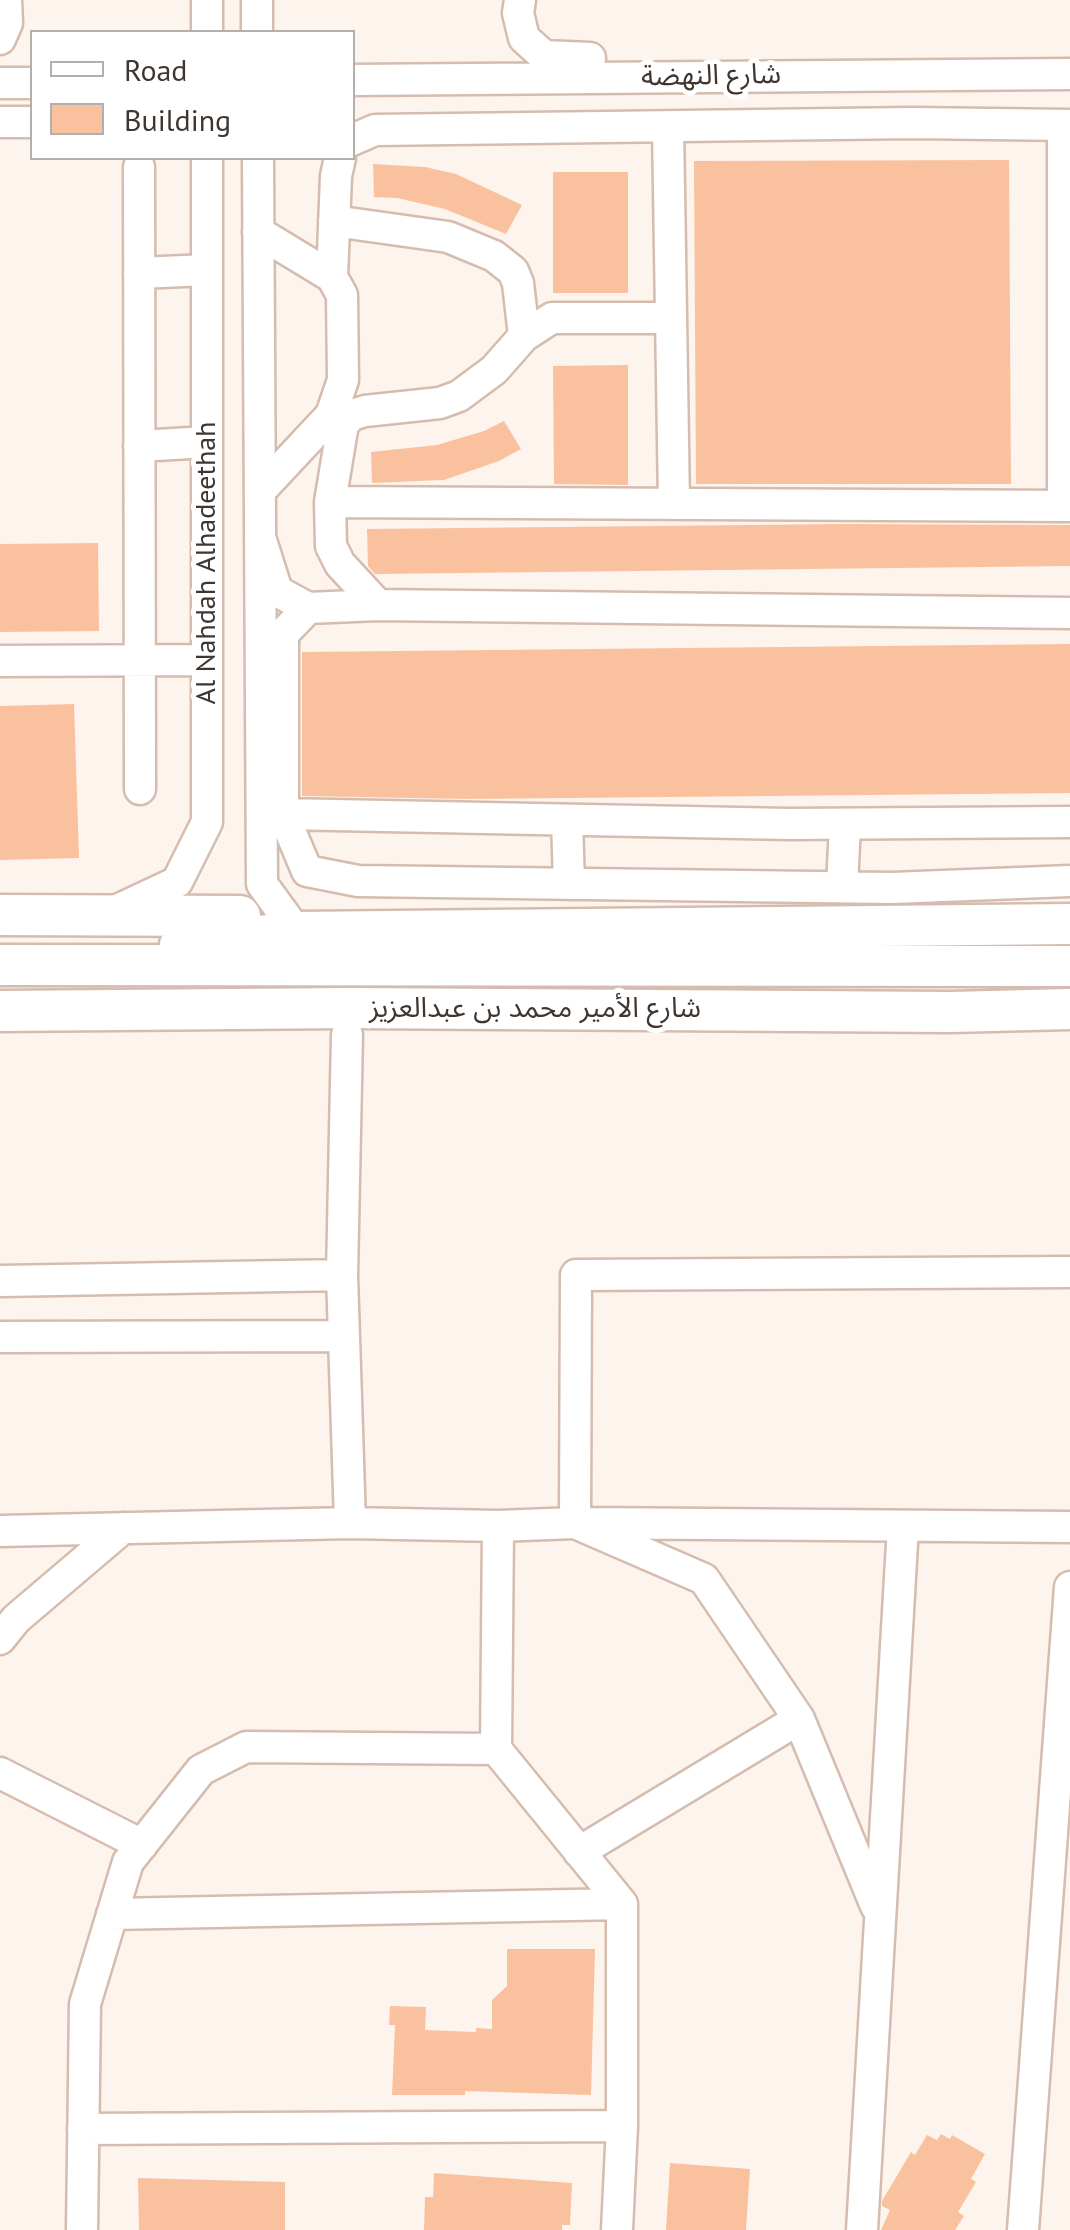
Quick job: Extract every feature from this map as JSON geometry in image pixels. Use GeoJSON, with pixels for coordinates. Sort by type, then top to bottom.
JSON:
{"type":"FeatureCollection","features":[{"type":"Feature","properties":{"kind":"main road"},"geometry":{"type":"LineString","coordinates":[[0,914],[234,914],[297,932]]}},
{"type":"Feature","properties":{"kind":"main road"},"geometry":{"type":"LineString","coordinates":[[50,966],[209,940],[297,932],[1070,924]]}},
{"type":"Feature","properties":{"kind":"main road","name":"شارع الأمير محمد بن عبدالعزيز"},"geometry":{"type":"LineString","coordinates":[[0,965],[1070,966]]}},
{"type":"Feature","properties":{"kind":"main road","name":"شارع الأمير محمد بن عبدالعزيز"},"geometry":{"type":"LineString","coordinates":[[0,1011],[369,1008],[952,1012],[1070,1008]]}},
{"type":"Feature","properties":{"kind":"main road"},"geometry":{"type":"LineString","coordinates":[[50,1011],[165,1036],[1070,1033]]}},
{"type":"Feature","properties":{"kind":"street"},"geometry":{"type":"LineString","coordinates":[[0,40],[7,23],[6,0]]}},
{"type":"Feature","properties":{"kind":"street"},"geometry":{"type":"LineString","coordinates":[[207,0],[207,30]]}},
{"type":"Feature","properties":{"kind":"street"},"geometry":{"type":"LineString","coordinates":[[257,0],[257,30]]}},
{"type":"Feature","properties":{"kind":"street"},"geometry":{"type":"LineString","coordinates":[[520,0],[518,13],[524,38],[544,56],[695,60],[808,74]]}},
{"type":"Feature","properties":{"kind":"street","name":"شارع النهضة"},"geometry":{"type":"LineString","coordinates":[[355,80],[1070,71]]}},
{"type":"Feature","properties":{"kind":"street"},"geometry":{"type":"LineString","coordinates":[[0,83],[30,82]]}},
{"type":"Feature","properties":{"kind":"street"},"geometry":{"type":"LineString","coordinates":[[0,122],[30,122]]}},
{"type":"Feature","properties":{"kind":"street"},"geometry":{"type":"LineString","coordinates":[[330,502],[1066,506],[1066,125],[376,130],[355,139]]}},
{"type":"Feature","properties":{"kind":"street"},"geometry":{"type":"LineString","coordinates":[[668,126],[674,504]]}},
{"type":"Feature","properties":{"kind":"street","name":"Al Nahdah Alhadeethah"},"geometry":{"type":"LineString","coordinates":[[105,916],[177,882],[208,822],[207,160]]}},
{"type":"Feature","properties":{"kind":"street","name":"Al Nahdah Alhadeethah"},"geometry":{"type":"LineString","coordinates":[[258,160],[262,884],[297,932]]}},
{"type":"Feature","properties":{"kind":"street"},"geometry":{"type":"LineString","coordinates":[[340,160],[332,277],[342,296],[344,380],[330,502],[331,546],[340,564],[378,605]]}},
{"type":"Feature","properties":{"kind":"street"},"geometry":{"type":"LineString","coordinates":[[139,167],[140,790]]}},
{"type":"Feature","properties":{"kind":"street"},"geometry":{"type":"LineString","coordinates":[[334,221],[448,237],[494,256],[513,272],[518,283],[524,336]]}},
{"type":"Feature","properties":{"kind":"street"},"geometry":{"type":"LineString","coordinates":[[258,232],[332,277]]}},
{"type":"Feature","properties":{"kind":"street"},"geometry":{"type":"LineString","coordinates":[[139,273],[207,270]]}},
{"type":"Feature","properties":{"kind":"street"},"geometry":{"type":"LineString","coordinates":[[260,490],[337,420],[365,411],[440,404],[460,396],[494,370],[524,336],[552,318],[672,318]]}},
{"type":"Feature","properties":{"kind":"street"},"geometry":{"type":"LineString","coordinates":[[139,446],[207,442]]}},
{"type":"Feature","properties":{"kind":"street"},"geometry":{"type":"LineString","coordinates":[[260,537],[277,591],[308,608],[378,605],[1070,612]]}},
{"type":"Feature","properties":{"kind":"street"},"geometry":{"type":"LineString","coordinates":[[308,608],[283,634],[284,814],[307,871],[358,881],[569,884],[842,887],[1070,881]]}},
{"type":"Feature","properties":{"kind":"street"},"geometry":{"type":"LineString","coordinates":[[0,661],[208,660]]}},
{"type":"Feature","properties":{"kind":"street"},"geometry":{"type":"LineString","coordinates":[[284,814],[846,824],[1070,822]]}},
{"type":"Feature","properties":{"kind":"street"},"geometry":{"type":"LineString","coordinates":[[567,820],[569,884]]}},
{"type":"Feature","properties":{"kind":"street"},"geometry":{"type":"LineString","coordinates":[[842,887],[846,824]]}},
{"type":"Feature","properties":{"kind":"street"},"geometry":{"type":"LineString","coordinates":[[348,1034],[342,1336],[350,1523]]}},
{"type":"Feature","properties":{"kind":"street"},"geometry":{"type":"LineString","coordinates":[[575,1523],[576,1274],[1070,1272]]}},
{"type":"Feature","properties":{"kind":"street"},"geometry":{"type":"LineString","coordinates":[[0,1280],[342,1276]]}},
{"type":"Feature","properties":{"kind":"street"},"geometry":{"type":"LineString","coordinates":[[0,1337],[342,1336]]}},
{"type":"Feature","properties":{"kind":"street"},"geometry":{"type":"LineString","coordinates":[[0,1531],[350,1523],[1070,1528]]}},
{"type":"Feature","properties":{"kind":"street"},"geometry":{"type":"LineString","coordinates":[[575,1523],[704,1579],[799,1719],[880,1916]]}},
{"type":"Feature","properties":{"kind":"street"},"geometry":{"type":"LineString","coordinates":[[498,1526],[496,1748],[622,1904],[622,2126],[617,2230]]}},
{"type":"Feature","properties":{"kind":"street"},"geometry":{"type":"LineString","coordinates":[[862,2230],[903,1526]]}},
{"type":"Feature","properties":{"kind":"street"},"geometry":{"type":"LineString","coordinates":[[0,1639],[16,1619],[124,1528]]}},
{"type":"Feature","properties":{"kind":"street"},"geometry":{"type":"LineString","coordinates":[[1022,2230],[1070,1587]]}},
{"type":"Feature","properties":{"kind":"street"},"geometry":{"type":"LineString","coordinates":[[579,1852],[799,1719]]}},
{"type":"Feature","properties":{"kind":"street"},"geometry":{"type":"LineString","coordinates":[[82,2230],[84,2004],[128,1862],[201,1770],[246,1747],[496,1748]]}},
{"type":"Feature","properties":{"kind":"street"},"geometry":{"type":"LineString","coordinates":[[0,1773],[142,1845]]}},
{"type":"Feature","properties":{"kind":"street"},"geometry":{"type":"LineString","coordinates":[[112,1914],[622,1904]]}},
{"type":"Feature","properties":{"kind":"street"},"geometry":{"type":"LineString","coordinates":[[83,2129],[622,2126]]}},
{"type":"Feature","properties":{"kind":"building"},"geometry":{"type":"Polygon","coordinates":[[[1009,160],[1011,484],[696,484],[694,161],[1009,160]]]}},
{"type":"Feature","properties":{"kind":"building"},"geometry":{"type":"Polygon","coordinates":[[[373,164],[425,167],[456,174],[522,205],[506,234],[445,209],[374,197],[373,164]]]}},
{"type":"Feature","properties":{"kind":"building"},"geometry":{"type":"Polygon","coordinates":[[[553,172],[628,172],[628,293],[553,293],[553,172]]]}},
{"type":"Feature","properties":{"kind":"building"},"geometry":{"type":"Polygon","coordinates":[[[628,365],[628,485],[554,484],[553,366],[628,365]]]}},
{"type":"Feature","properties":{"kind":"building"},"geometry":{"type":"Polygon","coordinates":[[[504,421],[521,449],[499,461],[444,480],[372,483],[371,452],[437,445],[504,421]]]}},
{"type":"Feature","properties":{"kind":"building"},"geometry":{"type":"Polygon","coordinates":[[[1070,525],[1070,566],[375,574],[368,566],[367,529],[1070,525]]]}},
{"type":"Feature","properties":{"kind":"building"},"geometry":{"type":"Polygon","coordinates":[[[98,543],[99,631],[0,632],[0,544],[98,543]]]}},
{"type":"Feature","properties":{"kind":"building"},"geometry":{"type":"Polygon","coordinates":[[[1070,644],[1070,793],[467,799],[302,796],[302,652],[1070,644]]]}},
{"type":"Feature","properties":{"kind":"building"},"geometry":{"type":"Polygon","coordinates":[[[74,704],[79,858],[0,860],[0,706],[74,704]]]}},
{"type":"Feature","properties":{"kind":"building"},"geometry":{"type":"Polygon","coordinates":[[[507,1949],[595,1949],[591,2095],[465,2091],[465,2095],[392,2095],[395,2025],[389,2025],[390,2006],[426,2007],[425,2030],[492,2029],[492,2000],[507,1986],[507,1949]]]}},
{"type":"Feature","properties":{"kind":"building"},"geometry":{"type":"Polygon","coordinates":[[[941,2134],[950,2139],[952,2135],[985,2154],[971,2179],[976,2182],[958,2212],[964,2216],[955,2230],[881,2230],[890,2210],[882,2206],[882,2201],[911,2152],[915,2155],[927,2135],[937,2140],[941,2134]]]}},
{"type":"Feature","properties":{"kind":"building"},"geometry":{"type":"Polygon","coordinates":[[[670,2163],[750,2169],[746,2230],[666,2230],[670,2163]]]}},
{"type":"Feature","properties":{"kind":"building"},"geometry":{"type":"Polygon","coordinates":[[[434,2173],[572,2183],[570,2225],[562,2225],[562,2230],[424,2230],[425,2197],[433,2197],[434,2173]]]}},
{"type":"Feature","properties":{"kind":"building"},"geometry":{"type":"Polygon","coordinates":[[[138,2178],[285,2182],[285,2230],[139,2230],[138,2178]]]}}]}
